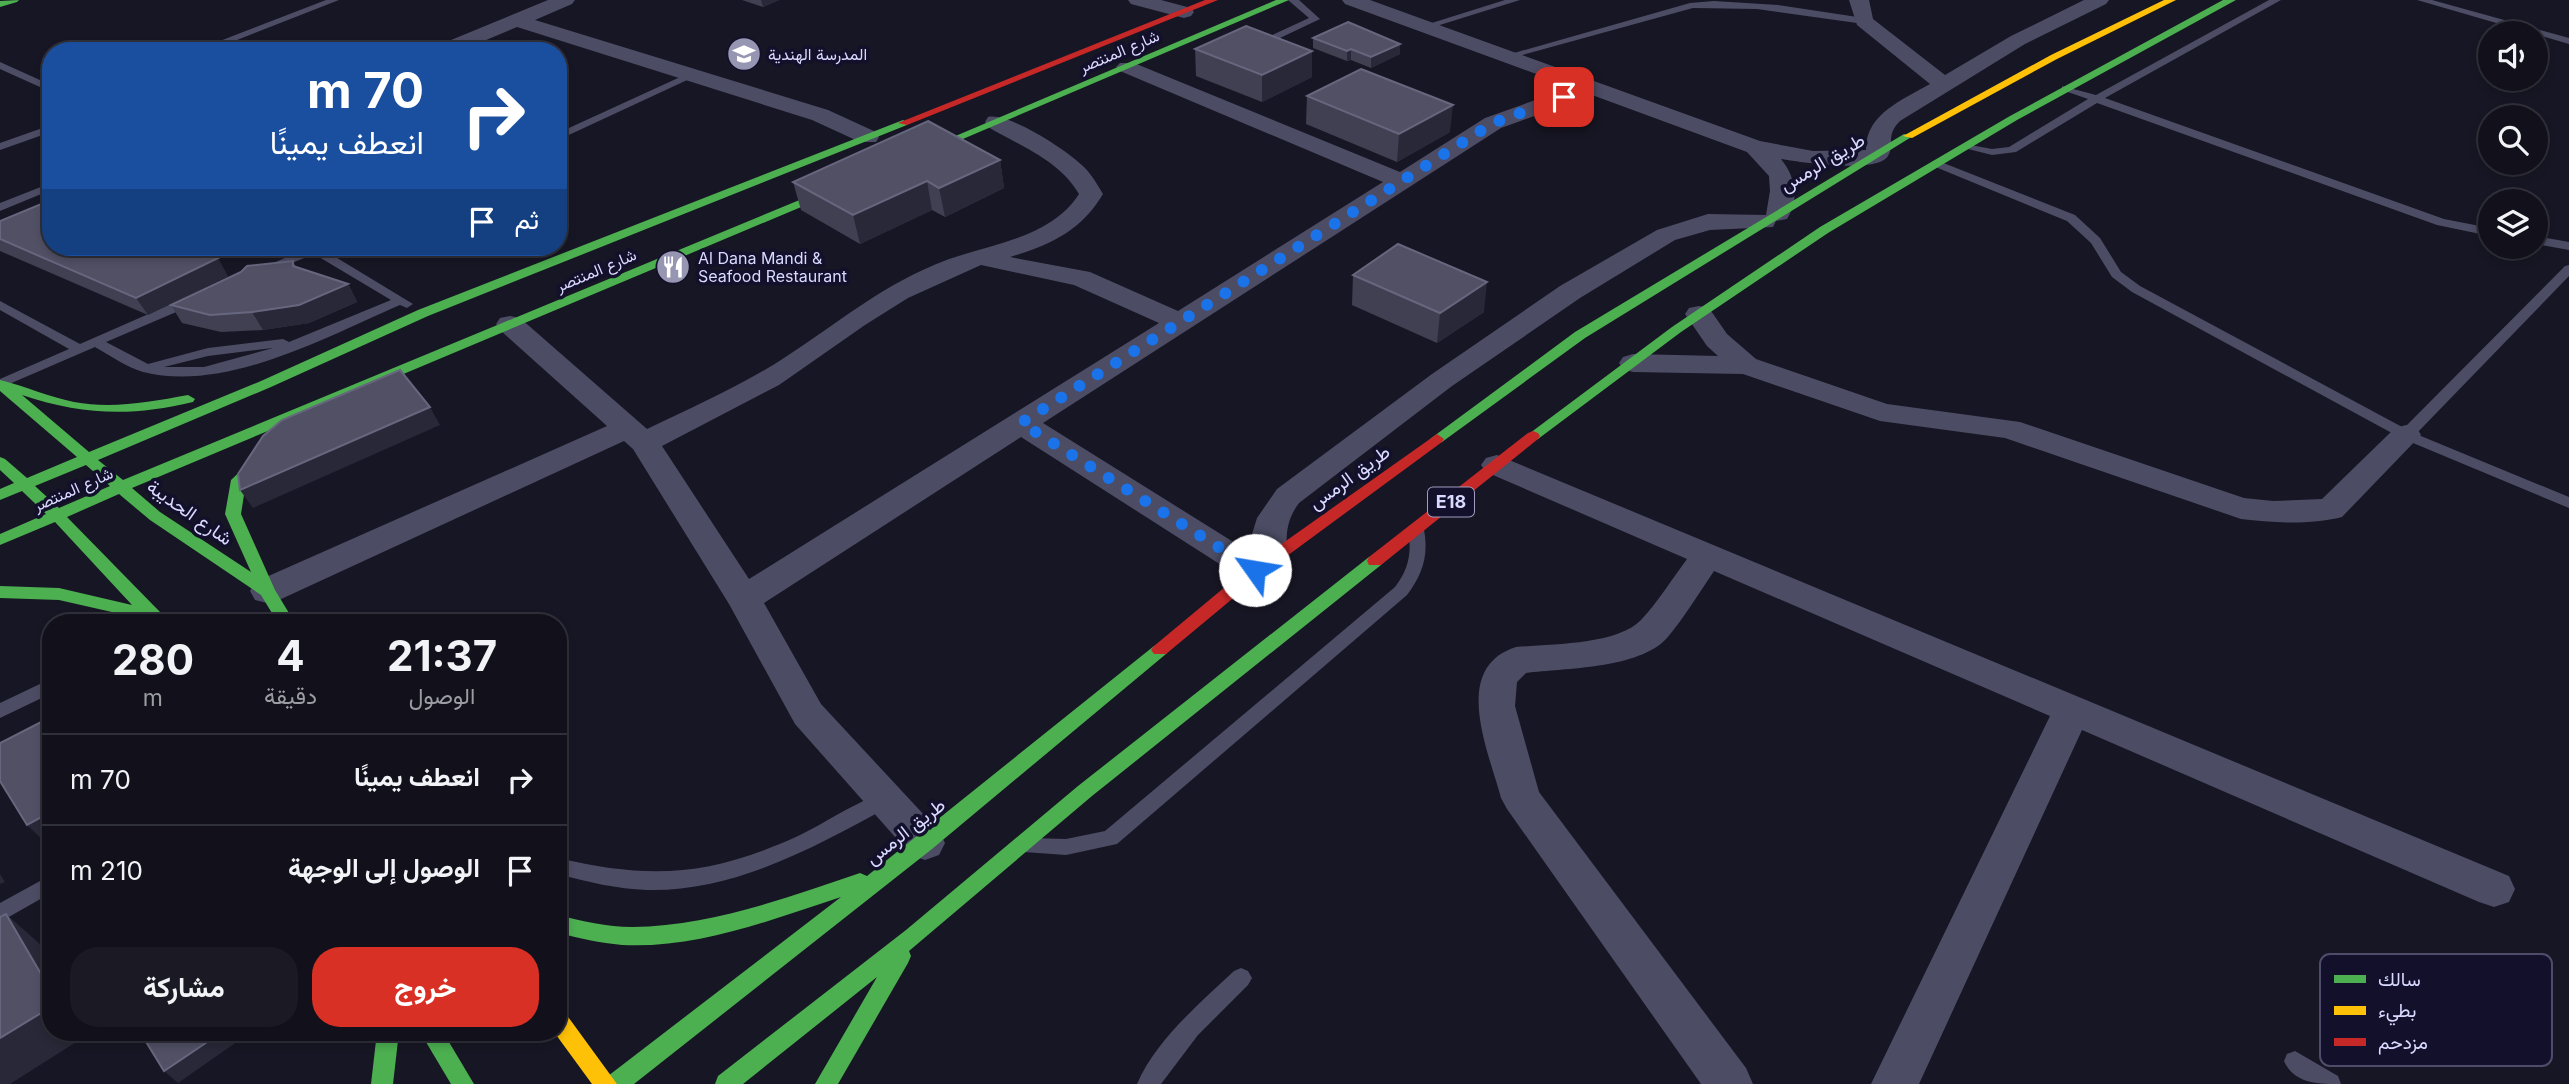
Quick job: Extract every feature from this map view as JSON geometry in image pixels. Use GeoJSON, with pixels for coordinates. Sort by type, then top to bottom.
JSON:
{"type":"FeatureCollection","features":[{"type":"Feature","properties":{"kind":"main road"},"geometry":{"type":"LineString","coordinates":[[0,5],[14,0]]}},
{"type":"Feature","properties":{"kind":"main road","name":"شارع المنتصر"},"geometry":{"type":"LineString","coordinates":[[567,256],[1213,0]]}},
{"type":"Feature","properties":{"kind":"main road","name":"شارع المنتصر"},"geometry":{"type":"LineString","coordinates":[[893,165],[1284,0]]}},
{"type":"Feature","properties":{"kind":"main road","name":"طريق الرمس"},"geometry":{"type":"LineString","coordinates":[[616,1084],[925,844],[1262,566],[1580,335],[1875,155],[2043,62],[2171,0]]}},
{"type":"Feature","properties":{"kind":"main road","name":"E18"},"geometry":{"type":"LineString","coordinates":[[726,1084],[913,936],[1085,791],[1497,465],[1699,314],[1824,230],[2066,88],[2231,0]]}},
{"type":"Feature","properties":{"kind":"main road","name":"شارع المنتصر"},"geometry":{"type":"LineString","coordinates":[[0,540],[375,380],[868,176]]}},
{"type":"Feature","properties":{"kind":"main road","name":"شارع المنتصر"},"geometry":{"type":"LineString","coordinates":[[0,495],[266,384],[423,313],[567,256]]}},
{"type":"Feature","properties":{"kind":"main road"},"geometry":{"type":"LineString","coordinates":[[267,591],[233,514],[239,480],[291,430],[375,380]]}},
{"type":"Feature","properties":{"kind":"main road"},"geometry":{"type":"LineString","coordinates":[[0,384],[75,406],[110,410],[140,409],[266,384]]}},
{"type":"Feature","properties":{"kind":"main road","name":"شارع الحديبة"},"geometry":{"type":"LineString","coordinates":[[0,384],[155,516],[267,591],[281,614]]}},
{"type":"Feature","properties":{"kind":"main road"},"geometry":{"type":"LineString","coordinates":[[0,462],[57,515],[152,614]]}},
{"type":"Feature","properties":{"kind":"main road"},"geometry":{"type":"LineString","coordinates":[[0,593],[27,590],[72,594],[140,614]]}},
{"type":"Feature","properties":{"kind":"main road"},"geometry":{"type":"LineString","coordinates":[[567,926],[629,936],[655,935],[762,913],[885,874]]}},
{"type":"Feature","properties":{"kind":"main road"},"geometry":{"type":"LineString","coordinates":[[826,1084],[913,936]]}},
{"type":"Feature","properties":{"kind":"main road"},"geometry":{"type":"LineString","coordinates":[[567,1033],[606,1084]]}},
{"type":"Feature","properties":{"kind":"main road"},"geometry":{"type":"LineString","coordinates":[[382,1084],[387,1041]]}},
{"type":"Feature","properties":{"kind":"main road"},"geometry":{"type":"LineString","coordinates":[[437,1041],[463,1084]]}},
{"type":"Feature","properties":{"kind":"street"},"geometry":{"type":"LineString","coordinates":[[462,42],[565,0]]}},
{"type":"Feature","properties":{"kind":"street"},"geometry":{"type":"LineString","coordinates":[[1138,0],[1184,12]]}},
{"type":"Feature","properties":{"kind":"street"},"geometry":{"type":"LineString","coordinates":[[1352,0],[1588,89],[1755,147],[1813,158],[1875,155],[1877,138],[1885,122],[2029,34],[2099,0]]}},
{"type":"Feature","properties":{"kind":"street"},"geometry":{"type":"LineString","coordinates":[[1860,0],[1864,21],[1944,84]]}},
{"type":"Feature","properties":{"kind":"street"},"geometry":{"type":"LineString","coordinates":[[515,20],[820,115],[869,136]]}},
{"type":"Feature","properties":{"kind":"street"},"geometry":{"type":"LineString","coordinates":[[1127,66],[1402,181]]}},
{"type":"Feature","properties":{"kind":"street"},"geometry":{"type":"LineString","coordinates":[[744,599],[1493,123],[1588,89]]}},
{"type":"Feature","properties":{"kind":"street"},"geometry":{"type":"LineString","coordinates":[[267,591],[785,370],[864,314],[911,287],[980,257],[1057,231],[1086,206],[1091,194],[1085,181],[1069,165],[996,122]]}},
{"type":"Feature","properties":{"kind":"street"},"geometry":{"type":"LineString","coordinates":[[1021,423],[1262,566],[1271,520],[1288,496],[1442,380],[1570,292],[1678,229],[1725,221],[1771,218],[1785,187],[1779,170],[1755,147]]}},
{"type":"Feature","properties":{"kind":"street"},"geometry":{"type":"LineString","coordinates":[[0,231],[42,214]]}},
{"type":"Feature","properties":{"kind":"street"},"geometry":{"type":"LineString","coordinates":[[980,257],[1081,278],[1181,321]]}},
{"type":"Feature","properties":{"kind":"street"},"geometry":{"type":"LineString","coordinates":[[1699,314],[1717,340],[1746,365]]}},
{"type":"Feature","properties":{"kind":"street"},"geometry":{"type":"LineString","coordinates":[[510,324],[636,435],[744,599],[808,714],[925,844]]}},
{"type":"Feature","properties":{"kind":"street"},"geometry":{"type":"LineString","coordinates":[[1633,363],[1746,365],[1880,412],[2009,429],[2241,508],[2273,512],[2332,509],[2406,435]]}},
{"type":"Feature","properties":{"kind":"street"},"geometry":{"type":"LineString","coordinates":[[1497,465],[2494,889]]}},
{"type":"Feature","properties":{"kind":"street"},"geometry":{"type":"LineString","coordinates":[[1708,555],[1647,635],[1616,649],[1516,661],[1499,677],[1496,706],[1521,798],[1728,1084]]}},
{"type":"Feature","properties":{"kind":"street"},"geometry":{"type":"LineString","coordinates":[[1895,1084],[2072,710]]}},
{"type":"Feature","properties":{"kind":"lane"},"geometry":{"type":"LineString","coordinates":[[223,42],[334,0]]}},
{"type":"Feature","properties":{"kind":"lane"},"geometry":{"type":"LineString","coordinates":[[1241,46],[1254,47],[1315,19],[1293,0]]}},
{"type":"Feature","properties":{"kind":"lane"},"geometry":{"type":"LineString","coordinates":[[1423,27],[1514,0]]}},
{"type":"Feature","properties":{"kind":"lane"},"geometry":{"type":"LineString","coordinates":[[1965,147],[1992,152],[2012,150],[2096,99],[2276,0]]}},
{"type":"Feature","properties":{"kind":"lane"},"geometry":{"type":"LineString","coordinates":[[2422,0],[2569,41]]}},
{"type":"Feature","properties":{"kind":"lane"},"geometry":{"type":"LineString","coordinates":[[1504,57],[1703,4],[1747,4],[1864,21]]}},
{"type":"Feature","properties":{"kind":"lane"},"geometry":{"type":"LineString","coordinates":[[1191,39],[1216,43]]}},
{"type":"Feature","properties":{"kind":"lane"},"geometry":{"type":"LineString","coordinates":[[0,65],[42,85]]}},
{"type":"Feature","properties":{"kind":"lane"},"geometry":{"type":"LineString","coordinates":[[567,134],[693,75]]}},
{"type":"Feature","properties":{"kind":"lane"},"geometry":{"type":"LineString","coordinates":[[2066,88],[2441,222],[2478,230]]}},
{"type":"Feature","properties":{"kind":"lane"},"geometry":{"type":"LineString","coordinates":[[0,147],[42,131]]}},
{"type":"Feature","properties":{"kind":"lane"},"geometry":{"type":"LineString","coordinates":[[1937,164],[2071,218],[2096,241],[2106,262],[2116,274],[2136,289],[2406,435],[2569,503]]}},
{"type":"Feature","properties":{"kind":"lane"},"geometry":{"type":"LineString","coordinates":[[0,207],[42,190]]}},
{"type":"Feature","properties":{"kind":"lane"},"geometry":{"type":"LineString","coordinates":[[2548,242],[2569,246]]}},
{"type":"Feature","properties":{"kind":"lane"},"geometry":{"type":"LineString","coordinates":[[250,275],[296,256]]}},
{"type":"Feature","properties":{"kind":"lane"},"geometry":{"type":"LineString","coordinates":[[329,256],[423,313]]}},
{"type":"Feature","properties":{"kind":"lane"},"geometry":{"type":"LineString","coordinates":[[2406,435],[2569,270]]}},
{"type":"Feature","properties":{"kind":"lane"},"geometry":{"type":"LineString","coordinates":[[0,384],[203,295]]}},
{"type":"Feature","properties":{"kind":"lane"},"geometry":{"type":"LineString","coordinates":[[97,343],[145,368],[218,350],[296,342],[401,300]]}},
{"type":"Feature","properties":{"kind":"lane"},"geometry":{"type":"LineString","coordinates":[[0,305],[80,350]]}},
{"type":"Feature","properties":{"kind":"lane"},"geometry":{"type":"LineString","coordinates":[[1021,845],[1066,847],[1110,838],[1401,591],[1415,571],[1419,557],[1416,530]]}},
{"type":"Feature","properties":{"kind":"lane"},"geometry":{"type":"LineString","coordinates":[[0,711],[42,690]]}},
{"type":"Feature","properties":{"kind":"lane"},"geometry":{"type":"LineString","coordinates":[[567,868],[625,882],[671,883],[706,876],[758,862],[805,843],[885,800]]}},
{"type":"Feature","properties":{"kind":"lane"},"geometry":{"type":"LineString","coordinates":[[0,913],[42,888]]}},
{"type":"Feature","properties":{"kind":"lane"},"geometry":{"type":"LineString","coordinates":[[1148,1084],[1163,1059],[1188,1028],[1241,978]]}},
{"type":"Feature","properties":{"kind":"lane"},"geometry":{"type":"LineString","coordinates":[[2295,1061],[2330,1084]]}},
{"type":"Feature","properties":{"kind":"building"},"geometry":{"type":"Polygon","coordinates":[[[1348,22],[1400,44],[1371,57],[1313,38],[1348,22]]]}},
{"type":"Feature","properties":{"kind":"building"},"geometry":{"type":"Polygon","coordinates":[[[1246,26],[1312,51],[1262,75],[1195,49],[1246,26]]]}},
{"type":"Feature","properties":{"kind":"building"},"geometry":{"type":"Polygon","coordinates":[[[1361,69],[1453,105],[1399,134],[1307,96],[1361,69]]]}},
{"type":"Feature","properties":{"kind":"building"},"geometry":{"type":"Polygon","coordinates":[[[928,121],[1000,160],[939,188],[927,181],[853,215],[793,182],[928,121]]]}},
{"type":"Feature","properties":{"kind":"building"},"geometry":{"type":"Polygon","coordinates":[[[42,204],[42,256],[218,258],[136,298],[0,239],[0,221],[42,204]]]}},
{"type":"Feature","properties":{"kind":"building"},"geometry":{"type":"Polygon","coordinates":[[[1398,244],[1487,282],[1440,313],[1353,275],[1398,244]]]}},
{"type":"Feature","properties":{"kind":"building"},"geometry":{"type":"Polygon","coordinates":[[[293,261],[293,266],[348,284],[299,305],[252,312],[210,315],[171,305],[241,272],[247,266],[293,261]]]}},
{"type":"Feature","properties":{"kind":"building"},"geometry":{"type":"Polygon","coordinates":[[[400,370],[430,407],[240,490],[238,474],[263,436],[282,420],[400,370]]]}},
{"type":"Feature","properties":{"kind":"building"},"geometry":{"type":"Polygon","coordinates":[[[42,722],[42,817],[27,825],[0,781],[0,743],[42,722]]]}},
{"type":"Feature","properties":{"kind":"building"},"geometry":{"type":"Polygon","coordinates":[[[6,914],[42,976],[42,1012],[0,1038],[0,917],[6,914]]]}},
{"type":"Feature","properties":{"kind":"building"},"geometry":{"type":"Polygon","coordinates":[[[146,1041],[209,1041],[164,1071],[146,1041]]]}},
{"type":"Feature","properties":{"kind":"traffic: fast"},"geometry":{"type":"LineString","coordinates":[[0,4],[14,0]]}},
{"type":"Feature","properties":{"kind":"traffic: fast"},"geometry":{"type":"LineString","coordinates":[[912,157],[1284,0]]}},
{"type":"Feature","properties":{"kind":"traffic: fast"},"geometry":{"type":"LineString","coordinates":[[1533,436],[1676,330],[1824,230],[2014,118],[2206,11],[2231,0]]}},
{"type":"Feature","properties":{"kind":"traffic: fast"},"geometry":{"type":"LineString","coordinates":[[0,495],[266,384],[423,313],[903,123]]}},
{"type":"Feature","properties":{"kind":"traffic: fast"},"geometry":{"type":"LineString","coordinates":[[1437,439],[1580,335],[1908,136]]}},
{"type":"Feature","properties":{"kind":"traffic: fast"},"geometry":{"type":"LineString","coordinates":[[0,540],[194,455],[847,184]]}},
{"type":"Feature","properties":{"kind":"traffic: fast"},"geometry":{"type":"LineString","coordinates":[[0,384],[155,516],[267,591],[281,614]]}},
{"type":"Feature","properties":{"kind":"traffic: fast"},"geometry":{"type":"LineString","coordinates":[[0,384],[88,408],[131,408],[188,399]]}},
{"type":"Feature","properties":{"kind":"traffic: fast"},"geometry":{"type":"LineString","coordinates":[[267,591],[233,514],[239,480],[276,445]]}},
{"type":"Feature","properties":{"kind":"traffic: fast"},"geometry":{"type":"LineString","coordinates":[[0,462],[57,515],[150,614]]}},
{"type":"Feature","properties":{"kind":"traffic: fast"},"geometry":{"type":"LineString","coordinates":[[726,1084],[913,936],[1085,791],[1375,561]]}},
{"type":"Feature","properties":{"kind":"traffic: fast"},"geometry":{"type":"LineString","coordinates":[[0,592],[59,594],[145,614]]}},
{"type":"Feature","properties":{"kind":"traffic: fast"},"geometry":{"type":"LineString","coordinates":[[616,1084],[925,843],[1160,650]]}},
{"type":"Feature","properties":{"kind":"traffic: fast"},"geometry":{"type":"LineString","coordinates":[[567,926],[623,936],[690,931],[748,918],[860,882]]}},
{"type":"Feature","properties":{"kind":"traffic: fast"},"geometry":{"type":"LineString","coordinates":[[826,1084],[901,956]]}},
{"type":"Feature","properties":{"kind":"traffic: fast"},"geometry":{"type":"LineString","coordinates":[[382,1084],[387,1041]]}},
{"type":"Feature","properties":{"kind":"traffic: fast"},"geometry":{"type":"LineString","coordinates":[[437,1041],[463,1084]]}},
{"type":"Feature","properties":{"kind":"traffic: slow"},"geometry":{"type":"LineString","coordinates":[[1908,136],[2054,57],[2171,0]]}},
{"type":"Feature","properties":{"kind":"traffic: slow"},"geometry":{"type":"LineString","coordinates":[[567,1033],[606,1084]]}},
{"type":"Feature","properties":{"kind":"traffic: jam"},"geometry":{"type":"LineString","coordinates":[[903,123],[1213,0]]}},
{"type":"Feature","properties":{"kind":"traffic: jam"},"geometry":{"type":"LineString","coordinates":[[1375,561],[1533,436]]}},
{"type":"Feature","properties":{"kind":"traffic: jam"},"geometry":{"type":"LineString","coordinates":[[1160,650],[1255,571],[1437,439]]}},
{"type":"Feature","properties":{"kind":"place","name":"المدرسة الهندية"},"geometry":{"type":"Point","coordinates":[744,54]}},
{"type":"Feature","properties":{"kind":"place","name":"Al Dana Mandi & Seafood Restaurant"},"geometry":{"type":"Point","coordinates":[673,267]}},
{"type":"Feature","properties":{"kind":"route"},"geometry":{"type":"LineString","coordinates":[[1255,570],[1021,423],[1493,123],[1564,97]]}}]}
